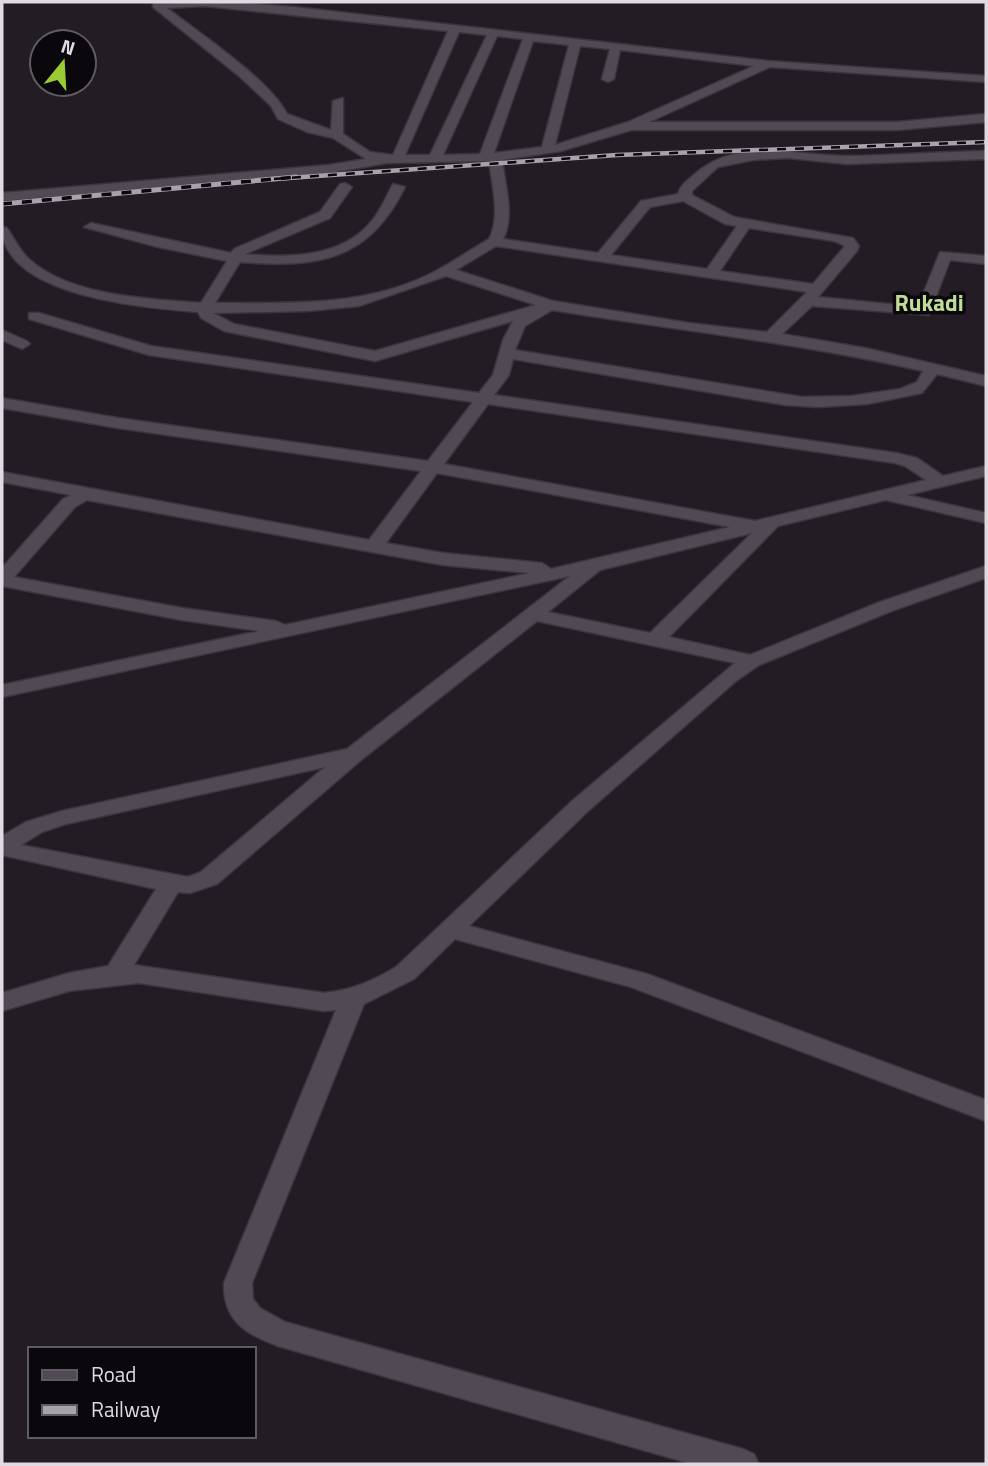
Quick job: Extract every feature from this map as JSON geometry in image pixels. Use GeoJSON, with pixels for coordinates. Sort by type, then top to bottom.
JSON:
{"type":"FeatureCollection","features":[{"type":"Feature","properties":{"kind":"street"},"geometry":{"type":"LineString","coordinates":[[768,64],[625,126],[547,150],[491,156],[392,158],[366,155],[337,135],[311,129],[282,116],[276,104],[243,74],[157,5],[204,3],[294,10],[768,64],[986,79]]}},
{"type":"Feature","properties":{"kind":"street"},"geometry":{"type":"LineString","coordinates":[[392,158],[454,30]]}},
{"type":"Feature","properties":{"kind":"street"},"geometry":{"type":"LineString","coordinates":[[435,158],[493,34]]}},
{"type":"Feature","properties":{"kind":"street"},"geometry":{"type":"LineString","coordinates":[[2,231],[24,262],[56,281],[127,302],[205,308],[308,307],[359,302],[398,292],[446,272],[494,242],[500,231],[501,203],[491,156],[529,37]]}},
{"type":"Feature","properties":{"kind":"street"},"geometry":{"type":"LineString","coordinates":[[547,150],[575,42]]}},
{"type":"Feature","properties":{"kind":"street"},"geometry":{"type":"LineString","coordinates":[[608,79],[616,46]]}},
{"type":"Feature","properties":{"kind":"street"},"geometry":{"type":"LineString","coordinates":[[337,135],[339,101]]}},
{"type":"Feature","properties":{"kind":"street"},"geometry":{"type":"LineString","coordinates":[[625,126],[897,126],[986,118]]}},
{"type":"Feature","properties":{"kind":"street"},"geometry":{"type":"LineString","coordinates":[[685,197],[685,190],[714,164],[741,157],[788,155],[859,160],[986,155]]}},
{"type":"Feature","properties":{"kind":"street"},"geometry":{"type":"LineString","coordinates":[[2,197],[329,169],[392,158]]}},
{"type":"Feature","properties":{"kind":"street"},"geometry":{"type":"LineString","coordinates":[[345,187],[325,215],[245,248],[234,258],[205,308],[206,315],[229,328],[375,356],[551,305]]}},
{"type":"Feature","properties":{"kind":"street"},"geometry":{"type":"LineString","coordinates":[[91,227],[234,258],[311,258],[353,244],[380,221],[398,187]]}},
{"type":"Feature","properties":{"kind":"street"},"geometry":{"type":"LineString","coordinates":[[601,258],[646,204],[685,197],[724,219],[837,236],[848,241],[852,246],[850,251],[813,295],[771,337]]}},
{"type":"Feature","properties":{"kind":"street"},"geometry":{"type":"LineString","coordinates":[[711,274],[745,224]]}},
{"type":"Feature","properties":{"kind":"street"},"geometry":{"type":"LineString","coordinates":[[494,242],[711,274],[813,295],[924,312],[945,255],[986,260]]}},
{"type":"Feature","properties":{"kind":"street"},"geometry":{"type":"LineString","coordinates":[[446,272],[551,305],[689,328],[771,337],[933,368],[986,381]]}},
{"type":"Feature","properties":{"kind":"street"},"geometry":{"type":"LineString","coordinates":[[374,546],[487,397],[501,375],[508,340],[518,323],[534,310]]}},
{"type":"Feature","properties":{"kind":"street"},"geometry":{"type":"LineString","coordinates":[[34,316],[149,350],[896,458],[911,462],[939,481]]}},
{"type":"Feature","properties":{"kind":"street"},"geometry":{"type":"LineString","coordinates":[[2,334],[22,344]]}},
{"type":"Feature","properties":{"kind":"street"},"geometry":{"type":"LineString","coordinates":[[507,354],[785,400],[828,403],[851,402],[916,390],[923,385],[933,368]]}},
{"type":"Feature","properties":{"kind":"street"},"geometry":{"type":"LineString","coordinates":[[2,403],[118,423],[432,467],[764,526]]}},
{"type":"Feature","properties":{"kind":"street"},"geometry":{"type":"LineString","coordinates":[[2,691],[596,565],[890,497],[939,481],[986,471]]}},
{"type":"Feature","properties":{"kind":"street"},"geometry":{"type":"LineString","coordinates":[[2,477],[78,491],[83,495]]}},
{"type":"Feature","properties":{"kind":"street"},"geometry":{"type":"LineString","coordinates":[[2,580],[69,503],[83,495],[108,496],[443,559],[571,570]]}},
{"type":"Feature","properties":{"kind":"street"},"geometry":{"type":"LineString","coordinates":[[890,497],[986,518]]}},
{"type":"Feature","properties":{"kind":"street"},"geometry":{"type":"LineString","coordinates":[[655,640],[764,526]]}},
{"type":"Feature","properties":{"kind":"street"},"geometry":{"type":"LineString","coordinates":[[2,847],[190,886],[226,866],[353,755],[596,565]]}},
{"type":"Feature","properties":{"kind":"street"},"geometry":{"type":"LineString","coordinates":[[2,1002],[50,985],[93,975],[116,974],[139,974],[324,1002],[353,1000],[376,992],[405,973],[580,806],[729,677],[752,661],[887,606],[986,572]]}},
{"type":"Feature","properties":{"kind":"street"},"geometry":{"type":"LineString","coordinates":[[2,580],[183,614],[292,629]]}},
{"type":"Feature","properties":{"kind":"street"},"geometry":{"type":"LineString","coordinates":[[531,614],[752,661]]}},
{"type":"Feature","properties":{"kind":"street"},"geometry":{"type":"LineString","coordinates":[[2,847],[34,827],[62,818],[353,755]]}},
{"type":"Feature","properties":{"kind":"street"},"geometry":{"type":"LineString","coordinates":[[116,974],[171,884]]}},
{"type":"Feature","properties":{"kind":"street"},"geometry":{"type":"LineString","coordinates":[[450,929],[638,980],[986,1111]]}},
{"type":"Feature","properties":{"kind":"street"},"geometry":{"type":"LineString","coordinates":[[353,1000],[238,1283],[238,1303],[250,1317],[278,1333],[743,1464]]}},
{"type":"Feature","properties":{"kind":"railway"},"geometry":{"type":"LineString","coordinates":[[275,179],[617,155],[986,142]]}},
{"type":"Feature","properties":{"kind":"railway"},"geometry":{"type":"LineString","coordinates":[[275,179],[296,177]]}},
{"type":"Feature","properties":{"kind":"railway"},"geometry":{"type":"LineString","coordinates":[[2,204],[275,179]]}},
{"type":"Feature","properties":{"kind":"district","name":"Rukadi"},"geometry":{"type":"Point","coordinates":[929,302]}}]}
